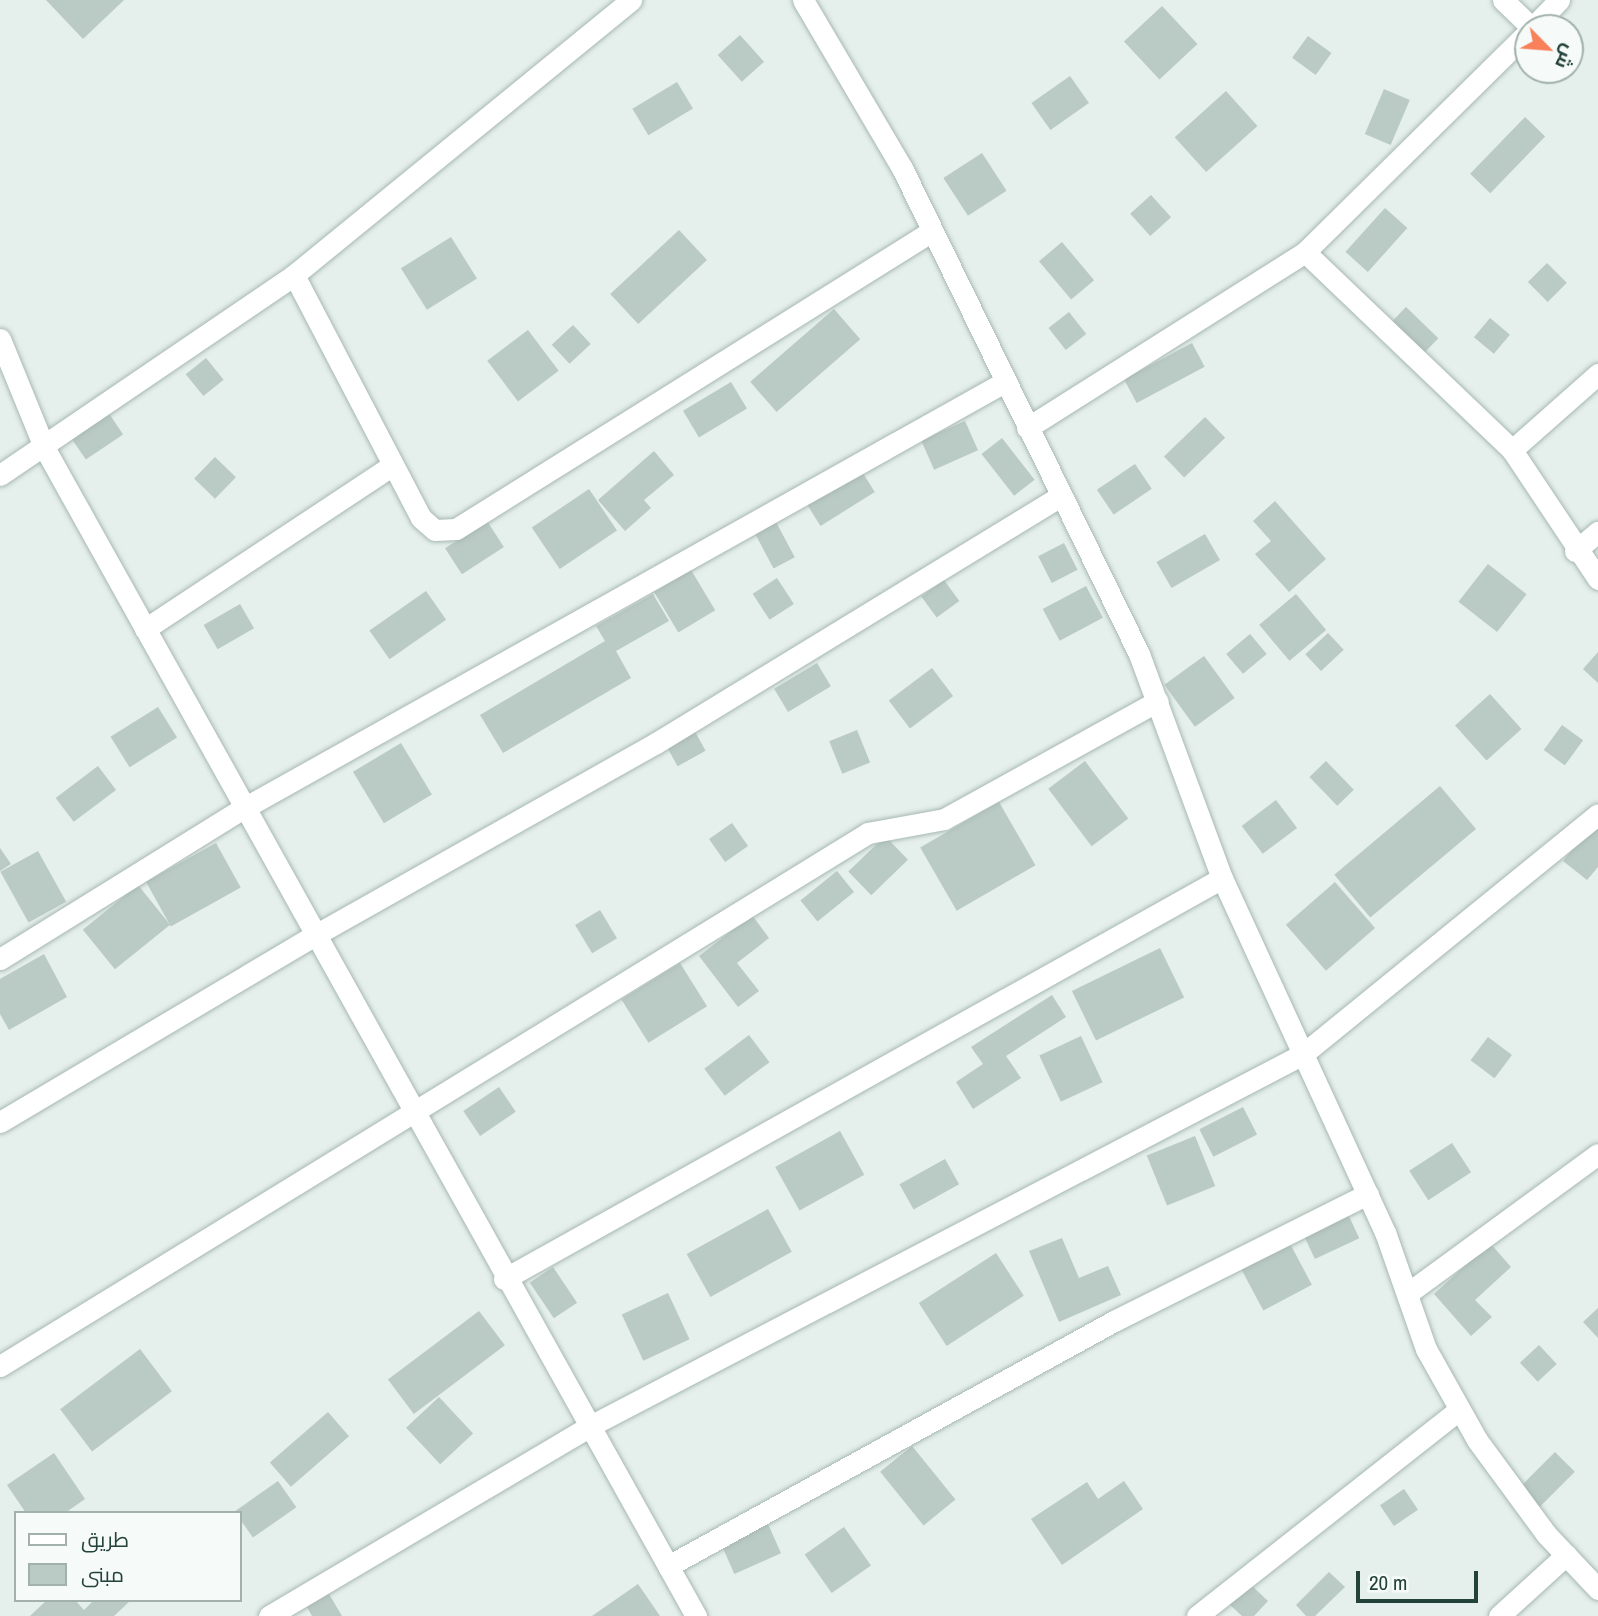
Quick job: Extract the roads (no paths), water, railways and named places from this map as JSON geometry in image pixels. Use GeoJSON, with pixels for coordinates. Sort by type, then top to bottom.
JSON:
{"type":"FeatureCollection","features":[{"type":"Feature","properties":{"kind":"street"},"geometry":{"type":"LineString","coordinates":[[0,475],[294,275],[631,0]]}},
{"type":"Feature","properties":{"kind":"street"},"geometry":{"type":"LineString","coordinates":[[803,0],[932,231],[1158,701],[1222,878],[1368,1194],[1408,1293],[1426,1349],[1459,1410],[1566,1555],[1598,1589]]}},
{"type":"Feature","properties":{"kind":"street"},"geometry":{"type":"LineString","coordinates":[[1503,0],[1518,14]]}},
{"type":"Feature","properties":{"kind":"street"},"geometry":{"type":"LineString","coordinates":[[1546,14],[1559,0]]}},
{"type":"Feature","properties":{"kind":"street"},"geometry":{"type":"LineString","coordinates":[[1027,428],[1306,252],[1514,46]]}},
{"type":"Feature","properties":{"kind":"street"},"geometry":{"type":"LineString","coordinates":[[294,275],[421,518],[435,530],[456,528],[932,231]]}},
{"type":"Feature","properties":{"kind":"street"},"geometry":{"type":"LineString","coordinates":[[1306,252],[1512,450],[1575,551],[1598,579]]}},
{"type":"Feature","properties":{"kind":"street"},"geometry":{"type":"LineString","coordinates":[[0,339],[44,447],[418,1115],[504,1279],[696,1616]]}},
{"type":"Feature","properties":{"kind":"street"},"geometry":{"type":"LineString","coordinates":[[1512,450],[1598,374]]}},
{"type":"Feature","properties":{"kind":"street"},"geometry":{"type":"LineString","coordinates":[[0,959],[244,808],[1006,381]]}},
{"type":"Feature","properties":{"kind":"street"},"geometry":{"type":"LineString","coordinates":[[145,629],[393,464]]}},
{"type":"Feature","properties":{"kind":"street"},"geometry":{"type":"LineString","coordinates":[[0,1122],[317,934],[656,743],[1060,496]]}},
{"type":"Feature","properties":{"kind":"street"},"geometry":{"type":"LineString","coordinates":[[1575,551],[1598,532]]}},
{"type":"Feature","properties":{"kind":"street"},"geometry":{"type":"LineString","coordinates":[[0,1366],[418,1115],[868,833],[944,819],[1158,701]]}},
{"type":"Feature","properties":{"kind":"street"},"geometry":{"type":"LineString","coordinates":[[269,1616],[590,1426],[1303,1054],[1598,814]]}},
{"type":"Feature","properties":{"kind":"street"},"geometry":{"type":"LineString","coordinates":[[504,1279],[1222,878]]}},
{"type":"Feature","properties":{"kind":"street"},"geometry":{"type":"LineString","coordinates":[[1408,1293],[1598,1154]]}},
{"type":"Feature","properties":{"kind":"street"},"geometry":{"type":"LineString","coordinates":[[668,1566],[1114,1321],[1368,1194]]}},
{"type":"Feature","properties":{"kind":"street"},"geometry":{"type":"LineString","coordinates":[[1197,1616],[1459,1410]]}},
{"type":"Feature","properties":{"kind":"street"},"geometry":{"type":"LineString","coordinates":[[1499,1616],[1566,1555]]}}]}
